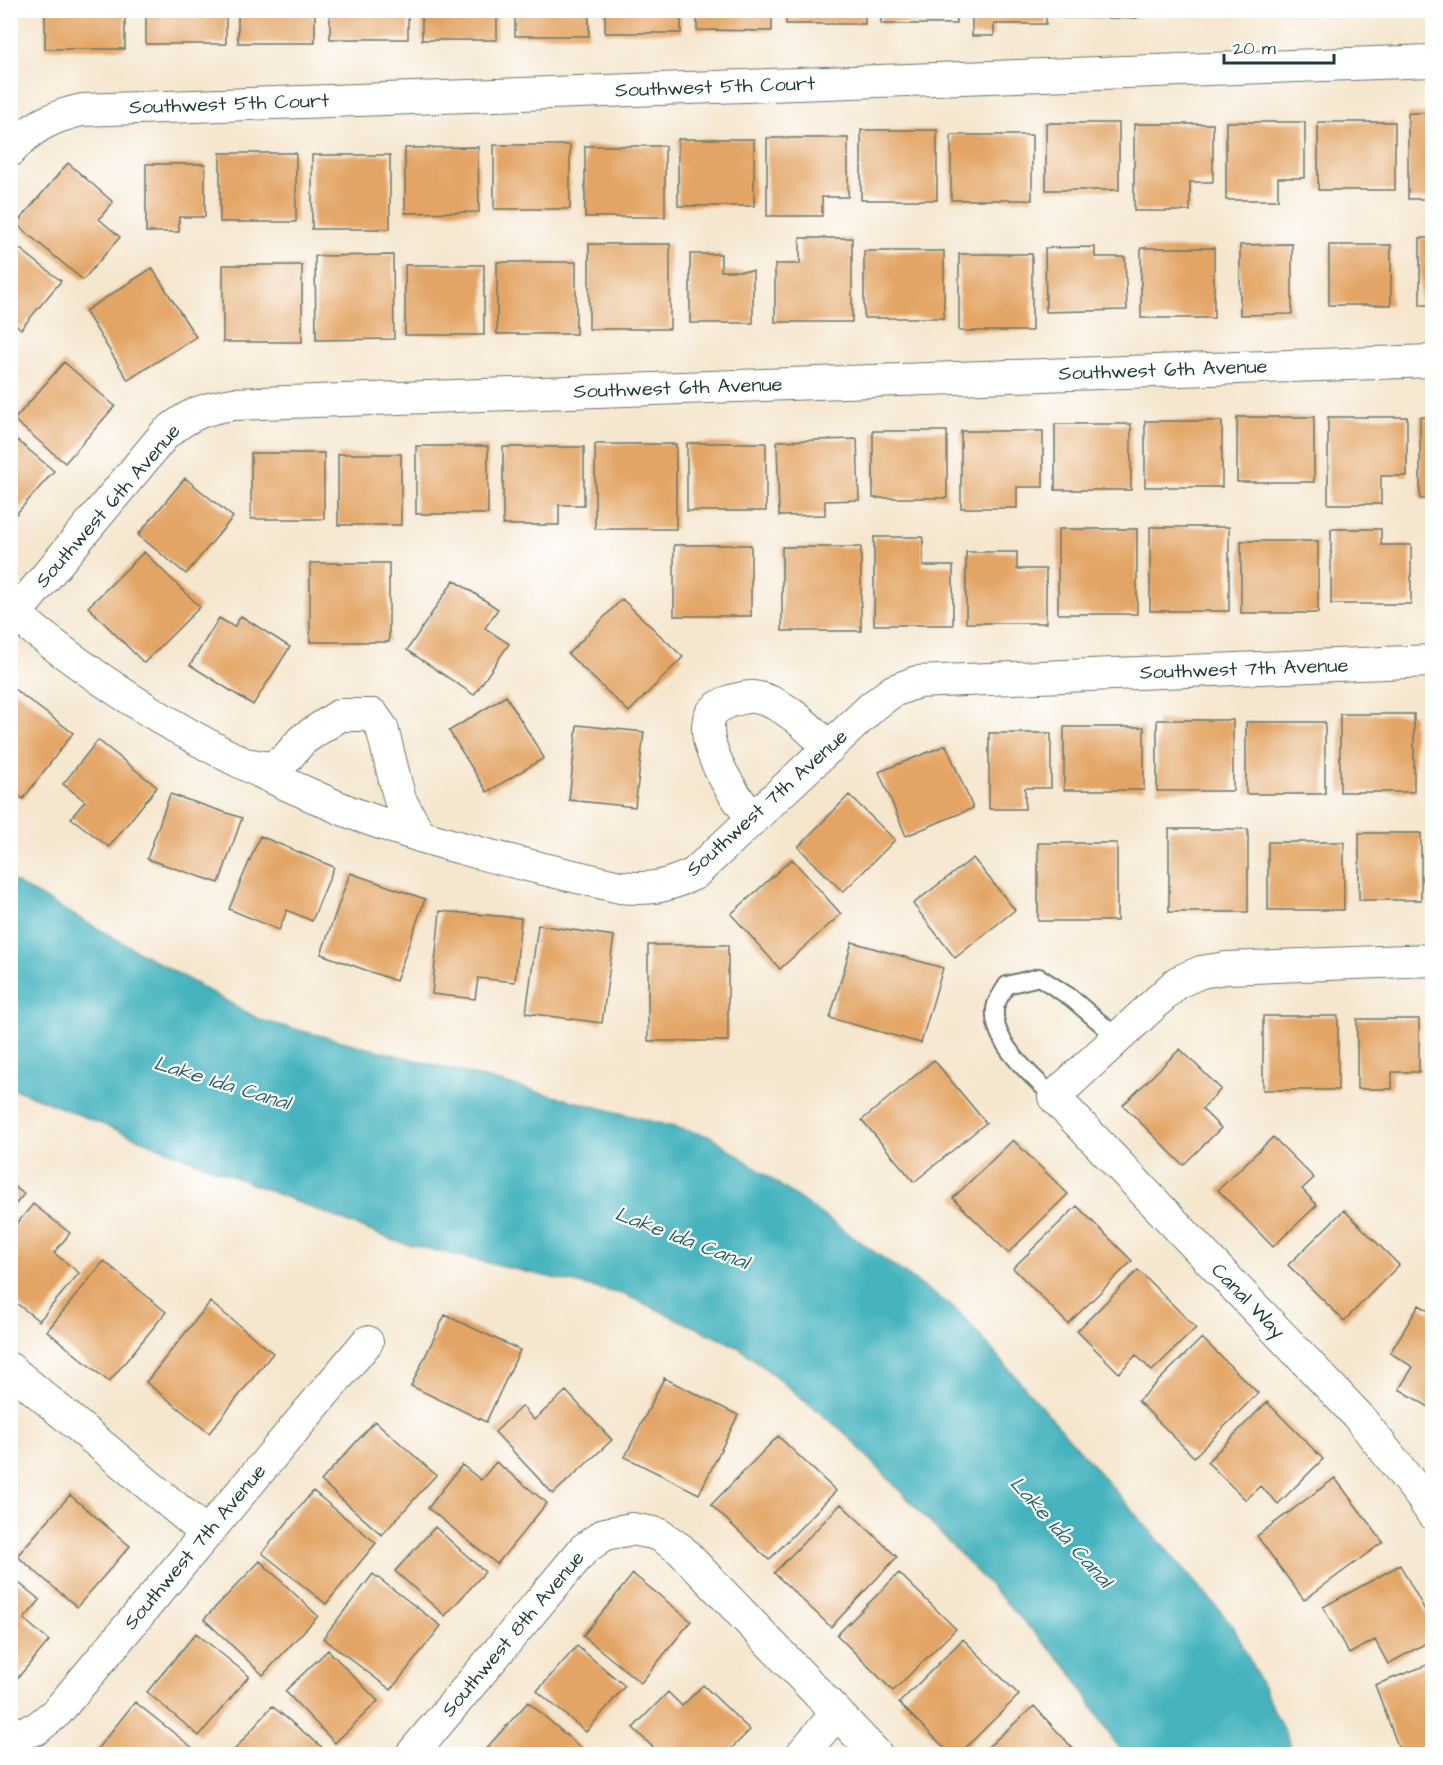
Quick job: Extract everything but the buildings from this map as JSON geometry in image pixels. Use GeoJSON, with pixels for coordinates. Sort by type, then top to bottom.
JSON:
{"type":"FeatureCollection","features":[{"type":"Feature","properties":{"kind":"street","name":"Southwest 5th Court"},"geometry":{"type":"LineString","coordinates":[[10,152],[34,128],[57,116],[82,110],[1432,61]]}},
{"type":"Feature","properties":{"kind":"street","name":"Southwest 6th Avenue"},"geometry":{"type":"LineString","coordinates":[[13,612],[165,434],[185,418],[208,408],[233,404],[1432,361]]}},
{"type":"Feature","properties":{"kind":"street","name":"Southwest 7th Avenue"},"geometry":{"type":"LineString","coordinates":[[13,612],[95,676],[181,731],[271,778],[364,818],[461,849],[620,887],[645,889],[670,885],[694,874],[873,706],[893,691],[917,682],[1432,661]]}},
{"type":"Feature","properties":{"kind":"street"},"geometry":{"type":"LineString","coordinates":[[753,819],[736,799],[712,748],[708,731],[710,715],[717,708],[729,702],[753,697],[778,706],[810,729],[829,748]]}},
{"type":"Feature","properties":{"kind":"street"},"geometry":{"type":"LineString","coordinates":[[245,764],[270,768],[285,760],[302,740],[340,715],[372,715],[382,728],[400,800],[420,836]]}},
{"type":"Feature","properties":{"kind":"street"},"geometry":{"type":"LineString","coordinates":[[1054,1097],[1178,982],[1201,972],[1226,968],[1432,960]]}},
{"type":"Feature","properties":{"kind":"street","name":"Canal Way"},"geometry":{"type":"LineString","coordinates":[[1054,1097],[1358,1416],[1429,1500]]}},
{"type":"Feature","properties":{"kind":"street","name":"Southwest 7th Avenue"},"geometry":{"type":"LineString","coordinates":[[10,1736],[36,1729],[57,1712],[366,1342]]}},
{"type":"Feature","properties":{"kind":"street"},"geometry":{"type":"LineString","coordinates":[[10,1369],[207,1533]]}},
{"type":"Feature","properties":{"kind":"street","name":"Southwest 8th Avenue"},"geometry":{"type":"LineString","coordinates":[[412,1755],[584,1549],[606,1534],[632,1529],[658,1534],[680,1549],[876,1755]]}},
{"type":"Feature","properties":{"kind":"street"},"geometry":{"type":"LineString","coordinates":[[802,1755],[837,1713]]}},
{"type":"Feature","properties":{"kind":"lane"},"geometry":{"type":"LineString","coordinates":[[1054,1097],[1020,1064],[997,1031],[995,1008],[1007,985],[1039,977],[1070,998],[1118,1038]]}},
{"type":"Feature","properties":{"kind":"water","name":"Lake Ida Canal"},"geometry":{"type":"Polygon","coordinates":[[[11,880],[260,1020],[712,1137],[959,1312],[1233,1626],[1295,1754],[1122,1754],[1070,1670],[845,1433],[740,1348],[626,1295],[395,1241],[10,1087],[11,880]]]}}]}
